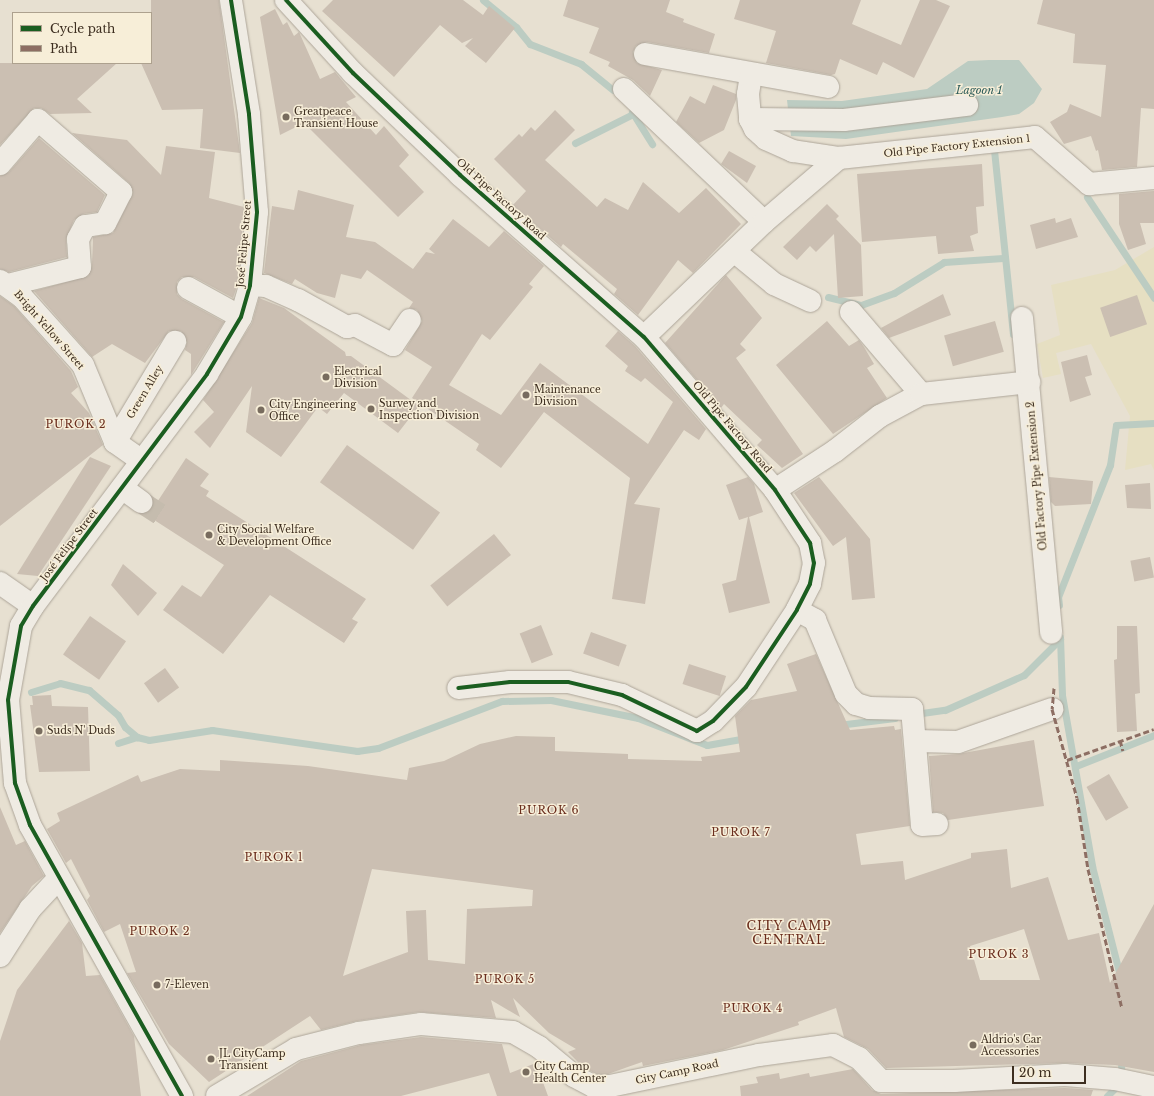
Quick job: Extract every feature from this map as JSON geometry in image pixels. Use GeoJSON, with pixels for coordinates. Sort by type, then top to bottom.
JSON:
{"type":"FeatureCollection","features":[{"type":"Feature","properties":{"kind":"street","name":"José Felipe Street"},"geometry":{"type":"LineString","coordinates":[[182,1096],[58,879],[23,808],[15,783],[7,722],[14,656],[21,626],[33,606],[207,374],[241,317],[250,285],[257,212],[249,114],[230,0]]}},
{"type":"Feature","properties":{"kind":"street","name":"Old Pipe Factory Road"},"geometry":{"type":"LineString","coordinates":[[286,0],[353,73],[460,175],[644,337],[775,490],[810,543],[814,563],[810,584],[798,610],[746,687],[713,721],[697,731],[622,695],[568,682],[510,682],[458,688]]}},
{"type":"Feature","properties":{"kind":"street"},"geometry":{"type":"LineString","coordinates":[[646,54],[751,75],[828,87]]}},
{"type":"Feature","properties":{"kind":"street"},"geometry":{"type":"LineString","coordinates":[[751,75],[748,94],[750,119],[844,120],[967,105]]}},
{"type":"Feature","properties":{"kind":"street"},"geometry":{"type":"LineString","coordinates":[[624,88],[764,222]]}},
{"type":"Feature","properties":{"kind":"street","name":"Old Pipe Factory Extension 1"},"geometry":{"type":"LineString","coordinates":[[750,119],[755,129],[775,144],[814,156],[839,158],[1035,137],[1089,184],[1154,178]]}},
{"type":"Feature","properties":{"kind":"street"},"geometry":{"type":"LineString","coordinates":[[0,164],[38,120],[121,192],[105,223],[85,226],[78,239],[80,267],[4,283]]}},
{"type":"Feature","properties":{"kind":"street"},"geometry":{"type":"LineString","coordinates":[[644,337],[764,222],[839,158]]}},
{"type":"Feature","properties":{"kind":"street"},"geometry":{"type":"LineString","coordinates":[[734,251],[774,284],[810,301]]}},
{"type":"Feature","properties":{"kind":"street","name":"Bright Yellow Street"},"geometry":{"type":"LineString","coordinates":[[4,283],[83,366],[114,442]]}},
{"type":"Feature","properties":{"kind":"street"},"geometry":{"type":"LineString","coordinates":[[250,285],[266,286],[298,300],[347,327],[355,325],[393,345],[410,320]]}},
{"type":"Feature","properties":{"kind":"street"},"geometry":{"type":"LineString","coordinates":[[188,288],[241,317]]}},
{"type":"Feature","properties":{"kind":"street"},"geometry":{"type":"LineString","coordinates":[[851,312],[921,394]]}},
{"type":"Feature","properties":{"kind":"street","name":"Old Factory Pipe Extension 2"},"geometry":{"type":"LineString","coordinates":[[1022,318],[1051,634]]}},
{"type":"Feature","properties":{"kind":"street","name":"Green Alley"},"geometry":{"type":"LineString","coordinates":[[114,442],[175,342]]}},
{"type":"Feature","properties":{"kind":"street"},"geometry":{"type":"LineString","coordinates":[[775,490],[835,451],[880,416],[921,394],[1029,382]]}},
{"type":"Feature","properties":{"kind":"street"},"geometry":{"type":"LineString","coordinates":[[114,442],[142,461]]}},
{"type":"Feature","properties":{"kind":"street"},"geometry":{"type":"LineString","coordinates":[[122,488],[141,502]]}},
{"type":"Feature","properties":{"kind":"street"},"geometry":{"type":"LineString","coordinates":[[0,583],[33,606]]}},
{"type":"Feature","properties":{"kind":"street"},"geometry":{"type":"LineString","coordinates":[[798,610],[815,620],[846,694],[856,704],[914,724],[958,742],[1052,709]]}},
{"type":"Feature","properties":{"kind":"street"},"geometry":{"type":"LineString","coordinates":[[914,724],[922,825],[937,824]]}},
{"type":"Feature","properties":{"kind":"street"},"geometry":{"type":"LineString","coordinates":[[0,956],[30,909],[58,879]]}},
{"type":"Feature","properties":{"kind":"street","name":"City Camp Road"},"geometry":{"type":"LineString","coordinates":[[216,1096],[296,1049],[360,1033],[421,1024],[514,1032],[539,1048],[574,1076],[593,1086],[610,1086],[759,1055],[833,1045],[859,1058],[881,1081],[954,1081],[1065,1075],[1120,1080],[1154,1088]]}},
{"type":"Feature","properties":{"kind":"shaded area"},"geometry":{"type":"Polygon","coordinates":[[[1154,247],[1154,470],[1151,464],[1125,470],[1130,416],[1091,344],[1056,353],[1061,374],[1043,378],[1037,344],[1060,335],[1051,285],[1115,270],[1154,247]]]}},
{"type":"Feature","properties":{"kind":"water","name":"Lagoon 1"},"geometry":{"type":"Polygon","coordinates":[[[1019,60],[1042,89],[1034,103],[1019,114],[846,139],[791,136],[787,100],[842,101],[927,89],[968,61],[1019,60]]]}},
{"type":"Feature","properties":{"kind":"building"},"geometry":{"type":"Polygon","coordinates":[[[151,0],[219,0],[240,153],[200,148],[203,109],[162,110],[141,64],[152,64],[151,0]]]}},
{"type":"Feature","properties":{"kind":"building"},"geometry":{"type":"Polygon","coordinates":[[[333,0],[463,0],[483,15],[489,6],[515,28],[486,63],[465,46],[473,38],[462,43],[440,25],[394,77],[322,11],[333,0]]]}},
{"type":"Feature","properties":{"kind":"building"},"geometry":{"type":"Polygon","coordinates":[[[568,0],[670,0],[666,12],[684,19],[683,22],[715,34],[709,53],[647,42],[636,46],[633,52],[637,63],[662,70],[650,96],[633,80],[608,66],[610,62],[589,53],[599,28],[563,16],[568,0]]]}},
{"type":"Feature","properties":{"kind":"building"},"geometry":{"type":"Polygon","coordinates":[[[740,0],[861,0],[852,24],[901,45],[920,0],[936,0],[950,6],[914,78],[883,62],[877,75],[840,59],[835,74],[831,75],[766,63],[776,31],[734,19],[740,0]]]}},
{"type":"Feature","properties":{"kind":"building"},"geometry":{"type":"Polygon","coordinates":[[[1043,0],[1154,0],[1154,109],[1141,108],[1137,167],[1102,170],[1098,150],[1096,151],[1091,136],[1064,144],[1050,122],[1067,112],[1070,104],[1101,117],[1106,65],[1073,63],[1075,34],[1037,24],[1043,0]]]}},
{"type":"Feature","properties":{"kind":"building"},"geometry":{"type":"Polygon","coordinates":[[[275,9],[283,25],[287,22],[294,36],[299,32],[320,79],[335,72],[356,97],[346,102],[376,135],[384,126],[409,155],[399,166],[424,192],[398,217],[304,123],[280,135],[260,17],[275,9]]]}},
{"type":"Feature","properties":{"kind":"building"},"geometry":{"type":"Polygon","coordinates":[[[0,63],[116,64],[77,99],[92,113],[50,114],[41,108],[34,108],[0,145],[0,63]]]}},
{"type":"Feature","properties":{"kind":"building"},"geometry":{"type":"Polygon","coordinates":[[[713,85],[736,94],[736,100],[724,130],[699,143],[676,122],[690,96],[705,104],[713,85]]]}},
{"type":"Feature","properties":{"kind":"building"},"geometry":{"type":"Polygon","coordinates":[[[555,110],[575,130],[545,160],[597,207],[605,198],[628,210],[643,182],[679,213],[706,188],[741,224],[693,273],[678,260],[638,315],[614,294],[617,289],[563,244],[561,247],[513,205],[526,191],[494,159],[519,134],[522,137],[531,127],[535,131],[555,110]]]}},
{"type":"Feature","properties":{"kind":"building"},"geometry":{"type":"Polygon","coordinates":[[[72,133],[127,140],[161,175],[166,146],[215,152],[209,198],[244,207],[238,283],[233,298],[194,277],[182,277],[177,282],[177,294],[182,299],[224,322],[191,375],[191,354],[185,350],[187,342],[181,331],[169,331],[145,363],[112,344],[92,357],[34,291],[88,276],[92,266],[93,237],[113,233],[133,193],[129,183],[72,133]]]}},
{"type":"Feature","properties":{"kind":"building"},"geometry":{"type":"Polygon","coordinates":[[[39,138],[105,195],[97,212],[83,214],[74,220],[66,239],[67,257],[9,272],[0,269],[0,176],[9,172],[39,138]]]}},
{"type":"Feature","properties":{"kind":"building"},"geometry":{"type":"Polygon","coordinates":[[[729,151],[756,166],[747,183],[721,164],[729,151]]]}},
{"type":"Feature","properties":{"kind":"building"},"geometry":{"type":"Polygon","coordinates":[[[982,164],[984,206],[976,207],[978,233],[970,236],[974,251],[938,254],[936,236],[862,242],[857,174],[982,164]]]}},
{"type":"Feature","properties":{"kind":"building"},"geometry":{"type":"Polygon","coordinates":[[[298,190],[354,205],[346,237],[375,242],[413,269],[426,252],[435,254],[429,249],[453,219],[489,247],[504,231],[544,266],[529,284],[533,287],[490,340],[482,334],[449,385],[501,415],[540,363],[648,444],[673,402],[645,378],[641,382],[625,371],[628,366],[605,346],[618,331],[635,346],[706,429],[699,440],[684,430],[634,504],[660,508],[645,604],[612,599],[630,478],[544,412],[501,468],[476,450],[479,444],[412,398],[432,367],[405,350],[422,321],[417,310],[409,308],[413,302],[367,270],[361,279],[341,274],[335,298],[317,293],[295,279],[292,284],[264,273],[272,206],[294,210],[298,190]]]}},
{"type":"Feature","properties":{"kind":"building"},"geometry":{"type":"Polygon","coordinates":[[[1154,191],[1154,223],[1140,223],[1146,244],[1128,250],[1119,224],[1119,194],[1154,191]]]}},
{"type":"Feature","properties":{"kind":"building"},"geometry":{"type":"Polygon","coordinates":[[[827,204],[839,216],[836,219],[861,245],[863,296],[838,298],[834,234],[816,252],[810,246],[797,260],[783,247],[827,204]]]}},
{"type":"Feature","properties":{"kind":"building"},"geometry":{"type":"Polygon","coordinates":[[[1055,218],[1056,223],[1071,218],[1078,237],[1036,249],[1030,225],[1055,218]]]}},
{"type":"Feature","properties":{"kind":"building"},"geometry":{"type":"Polygon","coordinates":[[[726,275],[762,318],[740,344],[746,350],[736,358],[803,454],[782,468],[757,445],[762,440],[724,404],[721,408],[665,343],[726,275]]]}},
{"type":"Feature","properties":{"kind":"building"},"geometry":{"type":"Polygon","coordinates":[[[943,294],[951,315],[889,338],[881,328],[943,294]]]}},
{"type":"Feature","properties":{"kind":"building"},"geometry":{"type":"Polygon","coordinates":[[[1137,295],[1147,324],[1110,337],[1100,308],[1137,295]]]}},
{"type":"Feature","properties":{"kind":"building"},"geometry":{"type":"Polygon","coordinates":[[[0,296],[14,306],[71,371],[78,387],[71,393],[89,413],[103,445],[0,526],[0,296]]]}},
{"type":"Feature","properties":{"kind":"building"},"geometry":{"type":"Polygon","coordinates":[[[259,298],[284,308],[345,352],[346,356],[351,356],[419,406],[398,433],[344,393],[327,414],[318,407],[281,457],[246,432],[252,386],[210,448],[194,432],[214,412],[203,400],[252,323],[259,298]]]}},
{"type":"Feature","properties":{"kind":"building"},"geometry":{"type":"Polygon","coordinates":[[[827,321],[849,346],[859,340],[874,364],[867,368],[887,398],[833,434],[776,365],[827,321]]]}},
{"type":"Feature","properties":{"kind":"building"},"geometry":{"type":"Polygon","coordinates":[[[995,321],[1004,352],[953,366],[944,336],[995,321]]]}},
{"type":"Feature","properties":{"kind":"building"},"geometry":{"type":"Polygon","coordinates":[[[1087,355],[1092,375],[1085,377],[1091,395],[1070,402],[1061,362],[1087,355]]]}},
{"type":"Feature","properties":{"kind":"building"},"geometry":{"type":"Polygon","coordinates":[[[347,445],[440,513],[413,550],[320,482],[347,445]]]}},
{"type":"Feature","properties":{"kind":"building"},"geometry":{"type":"Polygon","coordinates":[[[90,457],[111,466],[38,576],[17,574],[90,457]]]}},
{"type":"Feature","properties":{"kind":"building"},"geometry":{"type":"Polygon","coordinates":[[[186,458],[209,474],[200,486],[209,491],[206,496],[366,599],[352,619],[358,622],[344,643],[270,595],[223,654],[163,610],[182,585],[201,597],[224,565],[148,516],[186,458]]]}},
{"type":"Feature","properties":{"kind":"building"},"geometry":{"type":"Polygon","coordinates":[[[748,477],[754,484],[763,512],[749,517],[770,603],[729,613],[722,584],[736,580],[748,517],[739,520],[726,485],[748,477]]]}},
{"type":"Feature","properties":{"kind":"building"},"geometry":{"type":"Polygon","coordinates":[[[819,477],[870,539],[875,598],[852,600],[846,537],[833,546],[794,493],[819,477]]]}},
{"type":"Feature","properties":{"kind":"building"},"geometry":{"type":"Polygon","coordinates":[[[1049,477],[1093,481],[1091,504],[1055,506],[1051,502],[1049,477]]]}},
{"type":"Feature","properties":{"kind":"building"},"geometry":{"type":"Polygon","coordinates":[[[1150,483],[1151,509],[1127,508],[1125,485],[1150,483]]]}},
{"type":"Feature","properties":{"kind":"building"},"geometry":{"type":"Polygon","coordinates":[[[494,534],[511,555],[447,607],[430,586],[494,534]]]}},
{"type":"Feature","properties":{"kind":"building"},"geometry":{"type":"Polygon","coordinates":[[[1150,557],[1154,578],[1134,581],[1130,561],[1150,557]]]}},
{"type":"Feature","properties":{"kind":"building"},"geometry":{"type":"Polygon","coordinates":[[[123,564],[157,593],[138,616],[111,585],[123,564]]]}},
{"type":"Feature","properties":{"kind":"building"},"geometry":{"type":"Polygon","coordinates":[[[90,616],[126,641],[99,680],[63,655],[90,616]]]}},
{"type":"Feature","properties":{"kind":"building"},"geometry":{"type":"Polygon","coordinates":[[[541,625],[553,655],[532,663],[520,634],[541,625]]]}},
{"type":"Feature","properties":{"kind":"building"},"geometry":{"type":"Polygon","coordinates":[[[1117,626],[1137,626],[1140,693],[1135,694],[1137,731],[1117,732],[1114,660],[1117,659],[1117,626]]]}},
{"type":"Feature","properties":{"kind":"building"},"geometry":{"type":"Polygon","coordinates":[[[591,632],[627,645],[619,667],[583,654],[591,632]]]}},
{"type":"Feature","properties":{"kind":"building"},"geometry":{"type":"Polygon","coordinates":[[[816,654],[850,730],[894,726],[895,730],[901,729],[910,826],[856,834],[861,865],[903,861],[905,880],[971,858],[971,853],[1007,849],[1011,888],[1048,877],[1068,940],[1099,933],[1110,983],[1154,904],[1154,1072],[1115,1065],[1066,1063],[886,1068],[868,1049],[844,1037],[836,1008],[798,1022],[799,1025],[723,1050],[643,1066],[642,1062],[608,1074],[596,1074],[582,1066],[568,1052],[576,1049],[549,1033],[513,998],[520,1017],[491,1000],[496,1018],[419,1012],[357,1021],[321,1030],[310,1016],[209,1082],[169,1044],[127,973],[136,972],[120,924],[104,932],[87,900],[90,896],[71,859],[66,863],[47,829],[60,821],[57,813],[138,775],[141,782],[180,769],[220,771],[220,760],[308,766],[407,780],[409,768],[444,761],[480,744],[516,736],[555,737],[555,751],[628,754],[628,759],[702,761],[701,757],[740,752],[735,716],[751,700],[797,691],[787,664],[816,654]],[[372,869],[343,976],[408,952],[406,911],[426,910],[428,960],[465,964],[467,909],[532,906],[533,890],[372,869]],[[1024,929],[970,946],[980,980],[1040,980],[1024,929]]]}},
{"type":"Feature","properties":{"kind":"building"},"geometry":{"type":"Polygon","coordinates":[[[689,664],[726,676],[720,696],[683,684],[689,664]]]}},
{"type":"Feature","properties":{"kind":"building"},"geometry":{"type":"Polygon","coordinates":[[[165,668],[179,687],[158,703],[144,683],[165,668]]]}},
{"type":"Feature","properties":{"kind":"building"},"geometry":{"type":"Polygon","coordinates":[[[51,695],[52,706],[88,707],[90,771],[39,772],[30,705],[33,705],[32,696],[51,695]]]}},
{"type":"Feature","properties":{"kind":"building"},"geometry":{"type":"Polygon","coordinates":[[[1034,740],[1044,806],[948,820],[943,813],[933,812],[929,756],[958,754],[1034,740]]]}},
{"type":"Feature","properties":{"kind":"building"},"geometry":{"type":"Polygon","coordinates":[[[1109,774],[1128,808],[1106,821],[1086,787],[1109,774]]]}},
{"type":"Feature","properties":{"kind":"building"},"geometry":{"type":"Polygon","coordinates":[[[0,807],[16,845],[25,841],[44,876],[32,886],[0,933],[0,807]]]}},
{"type":"Feature","properties":{"kind":"building"},"geometry":{"type":"Polygon","coordinates":[[[69,921],[82,943],[86,976],[100,975],[134,1036],[141,1096],[0,1096],[0,1041],[17,990],[69,921]]]}},
{"type":"Feature","properties":{"kind":"building"},"geometry":{"type":"Polygon","coordinates":[[[421,1037],[502,1044],[510,1073],[536,1063],[548,1096],[497,1096],[489,1073],[401,1096],[247,1096],[301,1061],[361,1045],[421,1037]]]}},
{"type":"Feature","properties":{"kind":"building"},"geometry":{"type":"Polygon","coordinates":[[[853,1069],[872,1090],[881,1094],[1065,1088],[1093,1090],[1091,1096],[741,1096],[740,1086],[758,1083],[756,1077],[779,1073],[780,1079],[809,1073],[810,1077],[853,1069]]]}},
{"type":"Feature","properties":{"kind":"waterway"},"geometry":{"type":"LineString","coordinates":[[483,0],[516,27],[530,44],[581,64],[613,90]]}},
{"type":"Feature","properties":{"kind":"waterway"},"geometry":{"type":"LineString","coordinates":[[632,112],[652,144]]}},
{"type":"Feature","properties":{"kind":"waterway"},"geometry":{"type":"LineString","coordinates":[[575,143],[633,114]]}},
{"type":"Feature","properties":{"kind":"waterway"},"geometry":{"type":"LineString","coordinates":[[994,150],[1013,334]]}},
{"type":"Feature","properties":{"kind":"waterway"},"geometry":{"type":"LineString","coordinates":[[1087,197],[1154,298]]}},
{"type":"Feature","properties":{"kind":"waterway"},"geometry":{"type":"LineString","coordinates":[[828,297],[861,305],[894,293],[944,262],[1003,258]]}},
{"type":"Feature","properties":{"kind":"waterway"},"geometry":{"type":"LineString","coordinates":[[1059,605],[1058,597],[1110,465],[1116,425],[1154,423]]}},
{"type":"Feature","properties":{"kind":"waterway"},"geometry":{"type":"LineString","coordinates":[[1060,637],[1062,695],[1092,866],[1120,976]]}},
{"type":"Feature","properties":{"kind":"waterway"},"geometry":{"type":"LineString","coordinates":[[915,714],[945,710],[1024,675],[1060,639]]}},
{"type":"Feature","properties":{"kind":"waterway"},"geometry":{"type":"LineString","coordinates":[[31,692],[60,683],[89,690],[118,715],[125,727],[137,737],[149,740],[212,730],[357,751],[378,748],[502,701],[551,700],[638,718],[707,745],[746,738]]}},
{"type":"Feature","properties":{"kind":"waterway"},"geometry":{"type":"LineString","coordinates":[[838,725],[895,718]]}},
{"type":"Feature","properties":{"kind":"waterway"},"geometry":{"type":"LineString","coordinates":[[1076,766],[1154,735]]}},
{"type":"Feature","properties":{"kind":"waterway"},"geometry":{"type":"LineString","coordinates":[[118,743],[137,737]]}},
{"type":"Feature","properties":{"kind":"waterway"},"geometry":{"type":"LineString","coordinates":[[1107,1096],[1120,1083],[1122,1057]]}},
{"type":"Feature","properties":{"kind":"tunnel"},"geometry":{"type":"LineString","coordinates":[[141,502],[167,519]]}},
{"type":"Feature","properties":{"kind":"marked path"},"geometry":{"type":"LineString","coordinates":[[1054,688],[1052,709],[1077,798],[1088,869],[1122,1008]]}},
{"type":"Feature","properties":{"kind":"marked path"},"geometry":{"type":"LineString","coordinates":[[1067,760],[1154,729]]}},
{"type":"Feature","properties":{"kind":"marked path"},"geometry":{"type":"LineString","coordinates":[[1120,740],[1123,751]]}},
{"type":"Feature","properties":{"kind":"cycle path"},"geometry":{"type":"LineString","coordinates":[[182,1096],[30,825],[15,783],[8,700],[21,626],[33,606],[207,374],[241,317],[250,285],[257,212],[249,114],[231,0]]}},
{"type":"Feature","properties":{"kind":"cycle path"},"geometry":{"type":"LineString","coordinates":[[286,0],[353,73],[460,175],[644,337],[775,490],[810,543],[814,563],[810,584],[797,610],[746,687],[713,721],[697,731],[622,695],[568,682],[510,682],[458,688]]}},
{"type":"Feature","properties":{"kind":"place","name":"Greatpeace Transient House"},"geometry":{"type":"Point","coordinates":[286,117]}},
{"type":"Feature","properties":{"kind":"place","name":"Electrical Division"},"geometry":{"type":"Point","coordinates":[326,377]}},
{"type":"Feature","properties":{"kind":"place","name":"Maintenance Division"},"geometry":{"type":"Point","coordinates":[526,395]}},
{"type":"Feature","properties":{"kind":"place","name":"Survey and Inspection Division"},"geometry":{"type":"Point","coordinates":[371,409]}},
{"type":"Feature","properties":{"kind":"place","name":"City Engineering Office"},"geometry":{"type":"Point","coordinates":[261,410]}},
{"type":"Feature","properties":{"kind":"place","name":"City Social Welfare & Development Office"},"geometry":{"type":"Point","coordinates":[209,535]}},
{"type":"Feature","properties":{"kind":"place","name":"Suds N' Duds"},"geometry":{"type":"Point","coordinates":[39,731]}},
{"type":"Feature","properties":{"kind":"place","name":"7-Eleven"},"geometry":{"type":"Point","coordinates":[157,985]}},
{"type":"Feature","properties":{"kind":"place","name":"Aldrio's Car Accessories"},"geometry":{"type":"Point","coordinates":[973,1045]}},
{"type":"Feature","properties":{"kind":"place","name":"JL CityCamp Transient"},"geometry":{"type":"Point","coordinates":[211,1059]}},
{"type":"Feature","properties":{"kind":"place","name":"City Camp Health Center"},"geometry":{"type":"Point","coordinates":[526,1072]}},
{"type":"Feature","properties":{"kind":"district","name":"PUROK 2"},"geometry":{"type":"Point","coordinates":[76,424]}},
{"type":"Feature","properties":{"kind":"district","name":"PUROK 6"},"geometry":{"type":"Point","coordinates":[549,810]}},
{"type":"Feature","properties":{"kind":"district","name":"PUROK 7"},"geometry":{"type":"Point","coordinates":[741,832]}},
{"type":"Feature","properties":{"kind":"district","name":"PUROK 1"},"geometry":{"type":"Point","coordinates":[274,857]}},
{"type":"Feature","properties":{"kind":"district","name":"PUROK 2"},"geometry":{"type":"Point","coordinates":[160,931]}},
{"type":"Feature","properties":{"kind":"district","name":"CITY CAMP CENTRAL"},"geometry":{"type":"Point","coordinates":[789,933]}},
{"type":"Feature","properties":{"kind":"district","name":"PUROK 3"},"geometry":{"type":"Point","coordinates":[999,954]}},
{"type":"Feature","properties":{"kind":"district","name":"PUROK 5"},"geometry":{"type":"Point","coordinates":[505,979]}},
{"type":"Feature","properties":{"kind":"district","name":"PUROK 4"},"geometry":{"type":"Point","coordinates":[753,1008]}}]}
